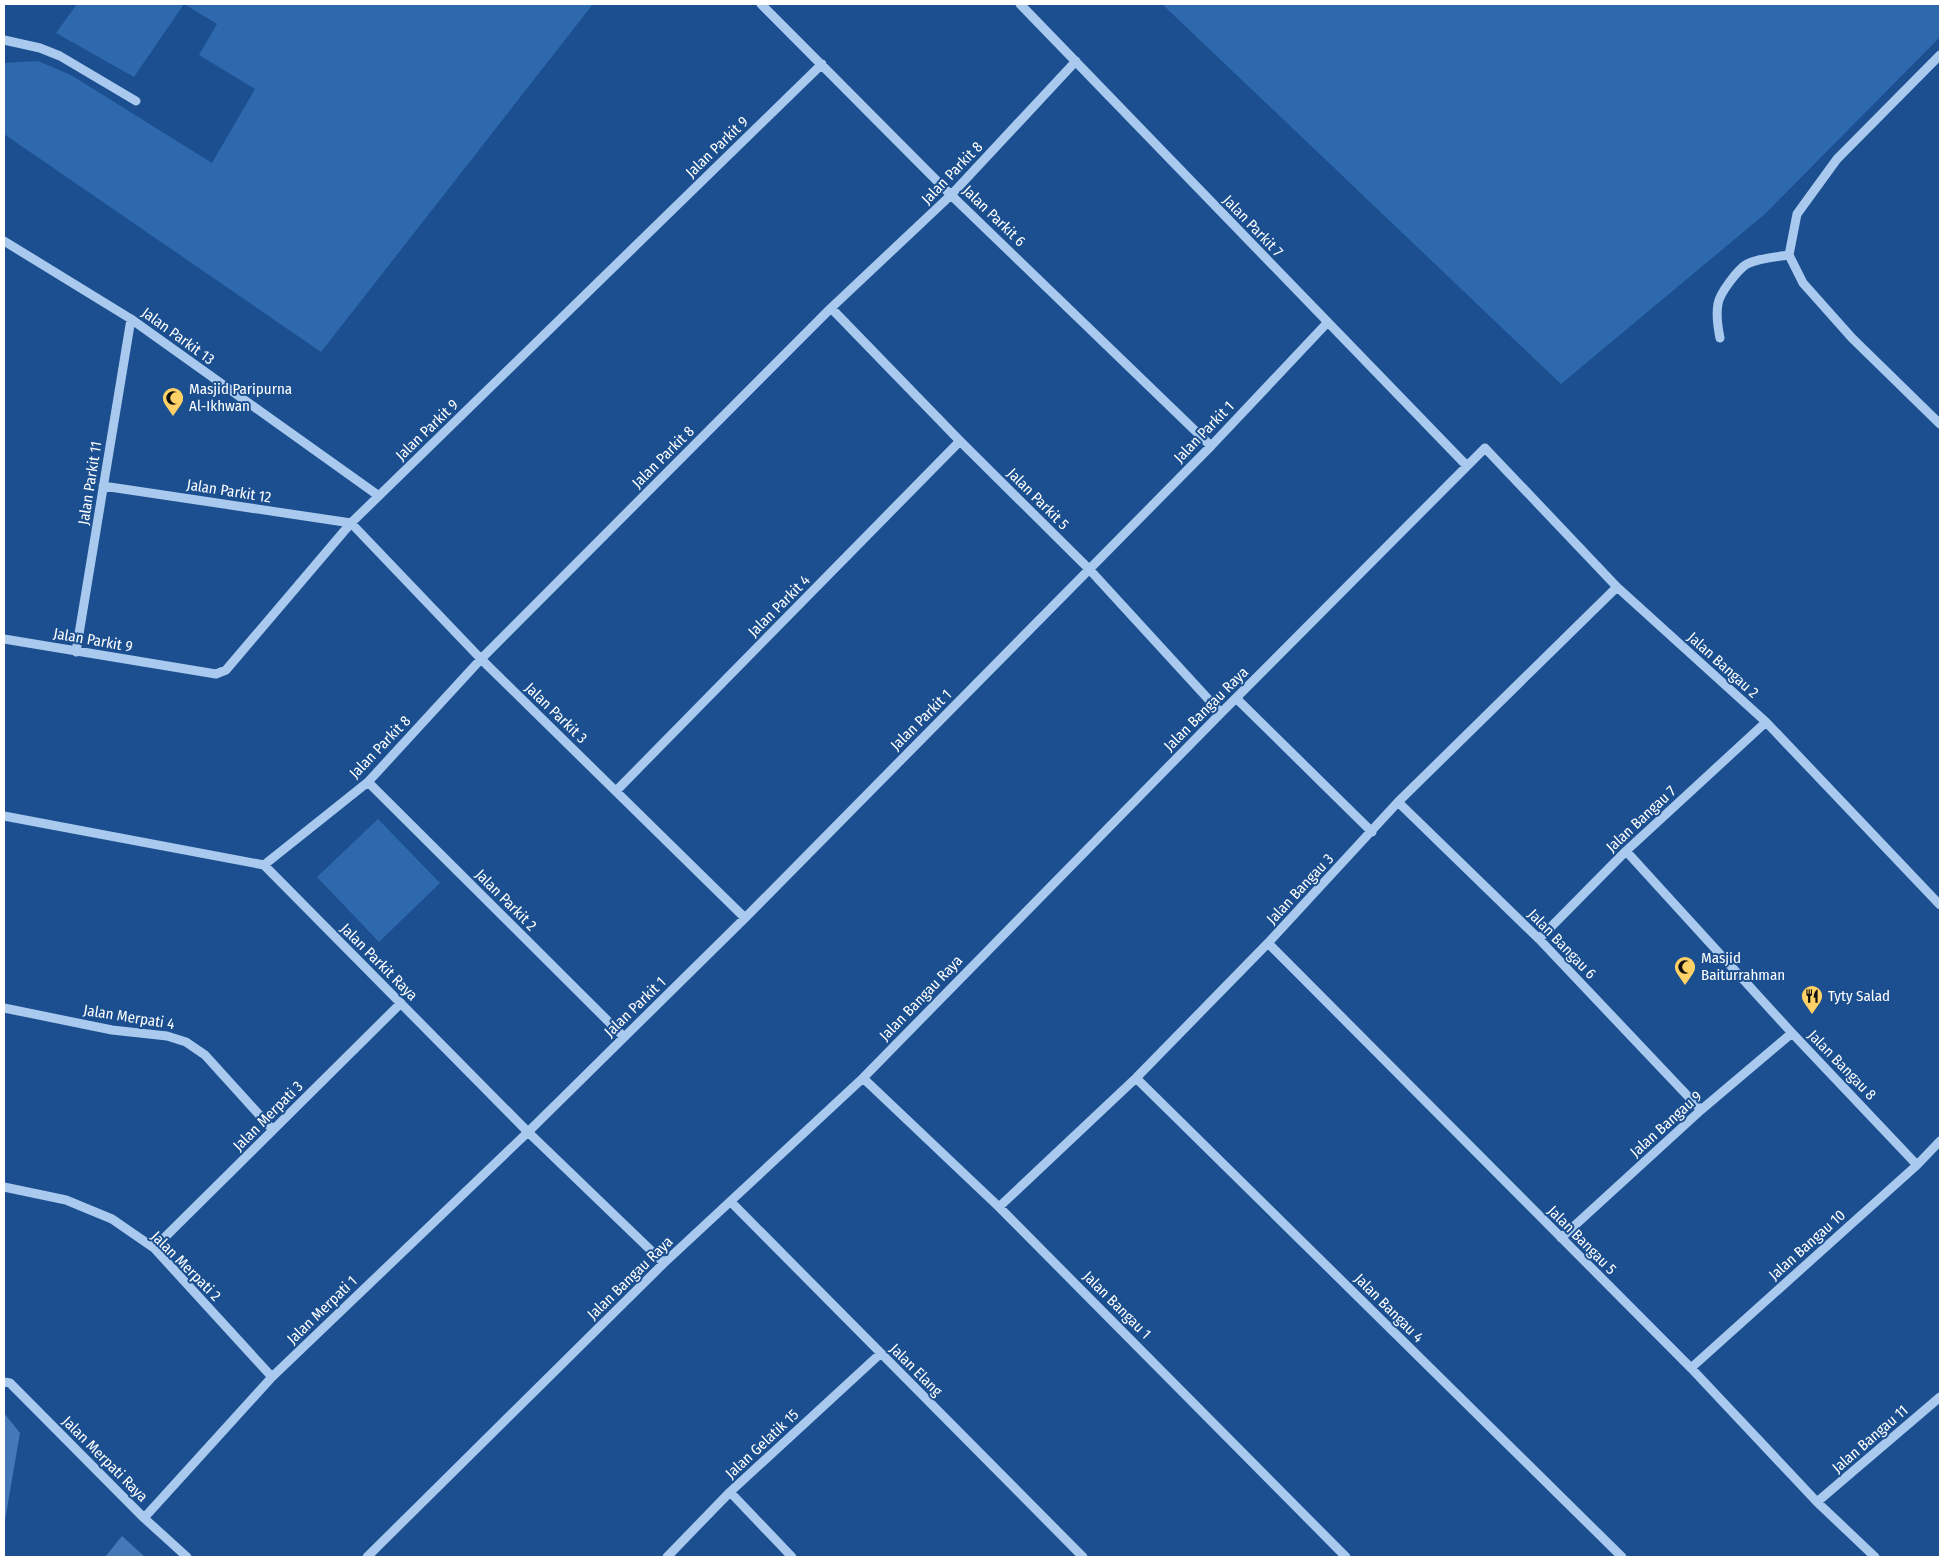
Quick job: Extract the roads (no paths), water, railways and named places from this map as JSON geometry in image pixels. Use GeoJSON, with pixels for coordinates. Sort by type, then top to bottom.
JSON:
{"type":"FeatureCollection","features":[{"type":"Feature","properties":{"kind":"street","name":"Jalan Parkit 6"},"geometry":{"type":"LineString","coordinates":[[761,4],[1210,446]]}},
{"type":"Feature","properties":{"kind":"street","name":"Jalan Parkit 7"},"geometry":{"type":"LineString","coordinates":[[1020,4],[1467,466]]}},
{"type":"Feature","properties":{"kind":"street"},"geometry":{"type":"LineString","coordinates":[[4,40],[40,48],[60,56],[136,101]]}},
{"type":"Feature","properties":{"kind":"street"},"geometry":{"type":"LineString","coordinates":[[1940,54],[1838,159],[1797,214],[1789,255],[1803,283],[1852,338],[1940,424]]}},
{"type":"Feature","properties":{"kind":"street","name":"Jalan Parkit 8"},"geometry":{"type":"LineString","coordinates":[[264,865],[368,782],[480,659],[832,308],[952,194],[1076,61]]}},
{"type":"Feature","properties":{"kind":"street","name":"Jalan Parkit 9"},"geometry":{"type":"LineString","coordinates":[[4,639],[216,674],[226,670],[351,523],[822,64]]}},
{"type":"Feature","properties":{"kind":"street","name":"Jalan Parkit 13"},"geometry":{"type":"LineString","coordinates":[[4,241],[131,319],[378,496]]}},
{"type":"Feature","properties":{"kind":"street"},"geometry":{"type":"LineString","coordinates":[[1720,338],[1718,330],[1718,302],[1735,275],[1746,264],[1762,259],[1789,255]]}},
{"type":"Feature","properties":{"kind":"street","name":"Jalan Parkit 5"},"geometry":{"type":"LineString","coordinates":[[832,308],[960,441],[1090,569],[1221,713]]}},
{"type":"Feature","properties":{"kind":"street","name":"Jalan Parkit 11"},"geometry":{"type":"LineString","coordinates":[[76,652],[131,319]]}},
{"type":"Feature","properties":{"kind":"street","name":"Jalan Parkit 1"},"geometry":{"type":"LineString","coordinates":[[528,1132],[745,918],[1090,569],[1327,323]]}},
{"type":"Feature","properties":{"kind":"street","name":"Jalan Parkit 4"},"geometry":{"type":"LineString","coordinates":[[616,791],[960,441]]}},
{"type":"Feature","properties":{"kind":"street","name":"Jalan Bangau Raya"},"geometry":{"type":"LineString","coordinates":[[367,1557],[664,1263],[863,1078],[1221,713],[1485,448]]}},
{"type":"Feature","properties":{"kind":"street","name":"Jalan Bangau 2"},"geometry":{"type":"LineString","coordinates":[[1485,448],[1617,588],[1766,722],[1940,906]]}},
{"type":"Feature","properties":{"kind":"street","name":"Jalan Parkit 12"},"geometry":{"type":"LineString","coordinates":[[103,486],[351,523]]}},
{"type":"Feature","properties":{"kind":"street","name":"Jalan Parkit 3"},"geometry":{"type":"LineString","coordinates":[[351,523],[480,659],[745,918]]}},
{"type":"Feature","properties":{"kind":"street","name":"Jalan Bangau 3"},"geometry":{"type":"LineString","coordinates":[[1000,1206],[1136,1078],[1268,942],[1398,802],[1617,588]]}},
{"type":"Feature","properties":{"kind":"street"},"geometry":{"type":"LineString","coordinates":[[1236,698],[1372,832]]}},
{"type":"Feature","properties":{"kind":"street","name":"Jalan Bangau 7"},"geometry":{"type":"LineString","coordinates":[[1538,939],[1626,852],[1766,722]]}},
{"type":"Feature","properties":{"kind":"street","name":"Jalan Parkit 2"},"geometry":{"type":"LineString","coordinates":[[368,782],[624,1037]]}},
{"type":"Feature","properties":{"kind":"street","name":"Jalan Bangau 6"},"geometry":{"type":"LineString","coordinates":[[1398,802],[1538,939],[1701,1110]]}},
{"type":"Feature","properties":{"kind":"street"},"geometry":{"type":"LineString","coordinates":[[4,816],[264,865]]}},
{"type":"Feature","properties":{"kind":"street","name":"Jalan Bangau 8"},"geometry":{"type":"LineString","coordinates":[[1626,852],[1792,1033],[1917,1165]]}},
{"type":"Feature","properties":{"kind":"street","name":"Jalan Parkit Raya"},"geometry":{"type":"LineString","coordinates":[[264,865],[528,1132],[664,1263]]}},
{"type":"Feature","properties":{"kind":"street","name":"Jalan Bangau 5"},"geometry":{"type":"LineString","coordinates":[[1268,942],[1690,1368],[1817,1502],[1875,1557]]}},
{"type":"Feature","properties":{"kind":"street","name":"Jalan Merpati 3"},"geometry":{"type":"LineString","coordinates":[[154,1248],[401,1003]]}},
{"type":"Feature","properties":{"kind":"street","name":"Jalan Merpati 4"},"geometry":{"type":"LineString","coordinates":[[4,1008],[112,1030],[167,1036],[186,1042],[205,1055],[273,1130]]}},
{"type":"Feature","properties":{"kind":"street","name":"Jalan Bangau 9"},"geometry":{"type":"LineString","coordinates":[[1562,1238],[1701,1110],[1792,1033]]}},
{"type":"Feature","properties":{"kind":"street","name":"Jalan Bangau 1"},"geometry":{"type":"LineString","coordinates":[[863,1078],[1000,1206],[1346,1557]]}},
{"type":"Feature","properties":{"kind":"street","name":"Jalan Bangau 4"},"geometry":{"type":"LineString","coordinates":[[1136,1078],[1622,1557]]}},
{"type":"Feature","properties":{"kind":"street","name":"Jalan Merpati 1"},"geometry":{"type":"LineString","coordinates":[[144,1518],[272,1377],[528,1132]]}},
{"type":"Feature","properties":{"kind":"street","name":"Jalan Bangau 10"},"geometry":{"type":"LineString","coordinates":[[1690,1368],[1917,1165],[1940,1142]]}},
{"type":"Feature","properties":{"kind":"street","name":"Jalan Merpati 2"},"geometry":{"type":"LineString","coordinates":[[4,1187],[66,1200],[112,1219],[154,1248],[272,1377]]}},
{"type":"Feature","properties":{"kind":"street","name":"Jalan Elang"},"geometry":{"type":"LineString","coordinates":[[731,1202],[1083,1557]]}},
{"type":"Feature","properties":{"kind":"street","name":"Jalan Gelatik 15"},"geometry":{"type":"LineString","coordinates":[[667,1557],[730,1492],[880,1354]]}},
{"type":"Feature","properties":{"kind":"street","name":"Jalan Merpati Raya"},"geometry":{"type":"LineString","coordinates":[[4,1382],[10,1383],[144,1518],[187,1557]]}},
{"type":"Feature","properties":{"kind":"street","name":"Jalan Bangau 11"},"geometry":{"type":"LineString","coordinates":[[1817,1502],[1940,1397]]}},
{"type":"Feature","properties":{"kind":"street"},"geometry":{"type":"LineString","coordinates":[[730,1492],[792,1557]]}},
{"type":"Feature","properties":{"kind":"place","name":"Masjid Paripurna Al-Ikhwan"},"geometry":{"type":"Point","coordinates":[173,417]}},
{"type":"Feature","properties":{"kind":"place","name":"Masjid Baiturrahman"},"geometry":{"type":"Point","coordinates":[1685,986]}},
{"type":"Feature","properties":{"kind":"place","name":"Tyty Salad"},"geometry":{"type":"Point","coordinates":[1812,1015]}}]}
